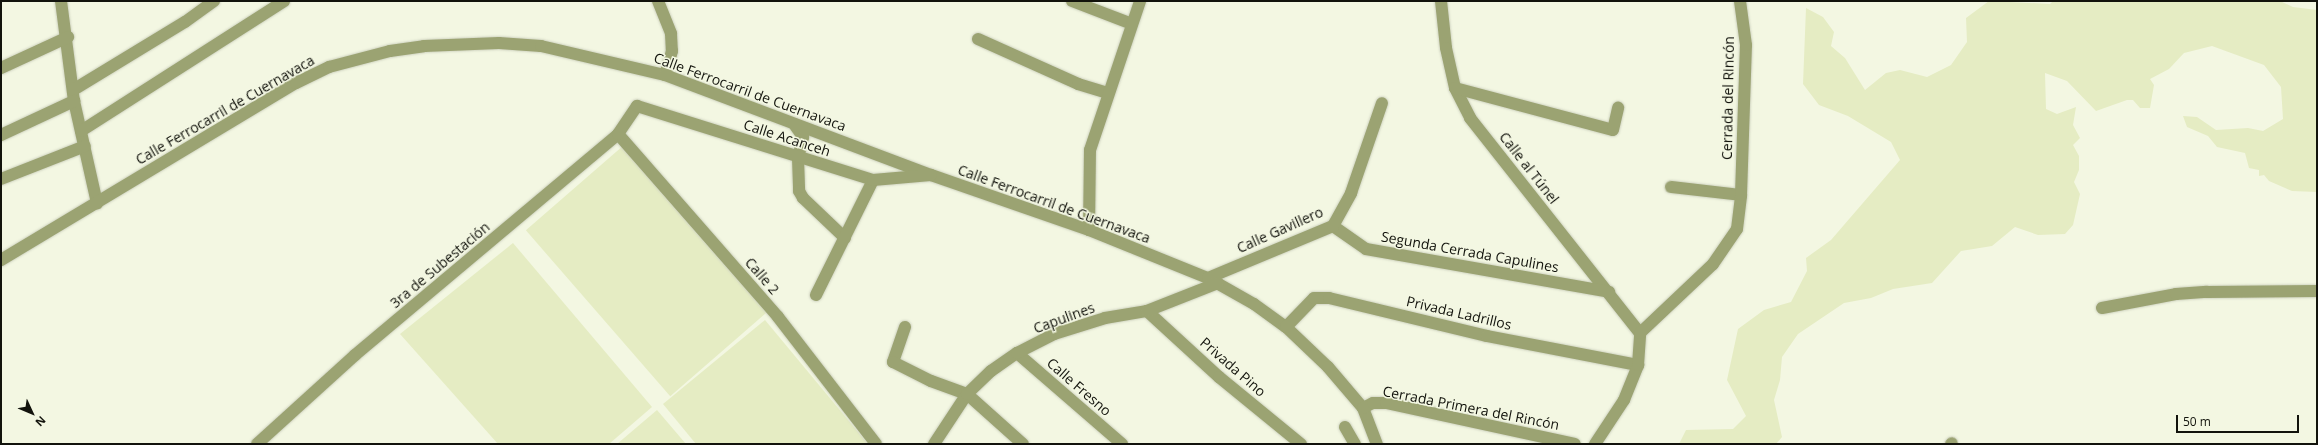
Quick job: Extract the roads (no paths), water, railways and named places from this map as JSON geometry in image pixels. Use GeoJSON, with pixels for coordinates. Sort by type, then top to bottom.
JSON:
{"type":"FeatureCollection","features":[{"type":"Feature","properties":{"kind":"street"},"geometry":{"type":"LineString","coordinates":[[61,1],[68,37],[74,96],[97,203]]}},
{"type":"Feature","properties":{"kind":"street"},"geometry":{"type":"LineString","coordinates":[[1,135],[74,96],[214,1]]}},
{"type":"Feature","properties":{"kind":"street"},"geometry":{"type":"LineString","coordinates":[[81,131],[284,1]]}},
{"type":"Feature","properties":{"kind":"street"},"geometry":{"type":"LineString","coordinates":[[658,1],[671,34],[672,51],[665,75]]}},
{"type":"Feature","properties":{"kind":"street"},"geometry":{"type":"LineString","coordinates":[[1072,1],[1132,24]]}},
{"type":"Feature","properties":{"kind":"street"},"geometry":{"type":"LineString","coordinates":[[1089,230],[1090,150],[1108,92],[1140,1]]}},
{"type":"Feature","properties":{"kind":"street","name":"Calle al Túnel"},"geometry":{"type":"LineString","coordinates":[[1441,1],[1446,48],[1455,88],[1470,118],[1640,333]]}},
{"type":"Feature","properties":{"kind":"street","name":"Cerrada del Rincón"},"geometry":{"type":"LineString","coordinates":[[1640,333],[1713,264],[1737,229],[1741,195],[1746,45],[1740,1]]}},
{"type":"Feature","properties":{"kind":"street"},"geometry":{"type":"LineString","coordinates":[[1,68],[68,37]]}},
{"type":"Feature","properties":{"kind":"street"},"geometry":{"type":"LineString","coordinates":[[978,39],[1078,84],[1108,92]]}},
{"type":"Feature","properties":{"kind":"street","name":"Calle Ferrocarril de Cuernavaca"},"geometry":{"type":"LineString","coordinates":[[1,260],[296,83],[330,67],[361,57],[424,46],[499,43],[541,46],[665,75],[931,175],[1089,230],[1213,281],[1254,304],[1286,327],[1328,367],[1363,408],[1377,444]]}},
{"type":"Feature","properties":{"kind":"street"},"geometry":{"type":"LineString","coordinates":[[1455,88],[1613,130],[1618,108]]}},
{"type":"Feature","properties":{"kind":"street","name":"Calle Gavillero"},"geometry":{"type":"LineString","coordinates":[[1213,281],[1332,226],[1351,193],[1382,103]]}},
{"type":"Feature","properties":{"kind":"street","name":"3ra de Subestación"},"geometry":{"type":"LineString","coordinates":[[257,444],[356,355],[618,134],[637,106]]}},
{"type":"Feature","properties":{"kind":"street","name":"Calle Acanceh"},"geometry":{"type":"LineString","coordinates":[[637,106],[798,158],[872,180],[931,175]]}},
{"type":"Feature","properties":{"kind":"street"},"geometry":{"type":"LineString","coordinates":[[794,124],[803,137],[798,158],[799,191],[803,198],[845,238]]}},
{"type":"Feature","properties":{"kind":"street","name":"Calle 2"},"geometry":{"type":"LineString","coordinates":[[618,134],[778,317],[876,444]]}},
{"type":"Feature","properties":{"kind":"street"},"geometry":{"type":"LineString","coordinates":[[1,180],[85,146]]}},
{"type":"Feature","properties":{"kind":"street"},"geometry":{"type":"LineString","coordinates":[[816,295],[872,180]]}},
{"type":"Feature","properties":{"kind":"street"},"geometry":{"type":"LineString","coordinates":[[1671,187],[1741,195]]}},
{"type":"Feature","properties":{"kind":"street","name":"Segunda Cerrada Capulines"},"geometry":{"type":"LineString","coordinates":[[1332,226],[1366,249],[1609,292]]}},
{"type":"Feature","properties":{"kind":"street","name":"Capulines"},"geometry":{"type":"LineString","coordinates":[[934,444],[968,394],[991,370],[1017,353],[1054,334],[1105,318],[1147,311],[1213,281]]}},
{"type":"Feature","properties":{"kind":"street"},"geometry":{"type":"LineString","coordinates":[[2102,308],[2176,294],[2207,292],[2317,291]]}},
{"type":"Feature","properties":{"kind":"street","name":"Privada Ladrillos"},"geometry":{"type":"LineString","coordinates":[[1286,327],[1314,298],[1329,298],[1486,336],[1638,365]]}},
{"type":"Feature","properties":{"kind":"street","name":"Privada Pino"},"geometry":{"type":"LineString","coordinates":[[1147,311],[1219,377],[1301,444]]}},
{"type":"Feature","properties":{"kind":"street"},"geometry":{"type":"LineString","coordinates":[[906,327],[893,362],[932,381],[968,394],[1023,444]]}},
{"type":"Feature","properties":{"kind":"street"},"geometry":{"type":"LineString","coordinates":[[1595,444],[1624,400],[1638,365],[1640,333]]}},
{"type":"Feature","properties":{"kind":"street","name":"Calle Fresno"},"geometry":{"type":"LineString","coordinates":[[1017,353],[1122,444]]}},
{"type":"Feature","properties":{"kind":"street","name":"Cerrada Primera del Rincón"},"geometry":{"type":"LineString","coordinates":[[1363,408],[1373,403],[1386,403],[1575,444]]}},
{"type":"Feature","properties":{"kind":"street"},"geometry":{"type":"LineString","coordinates":[[1345,427],[1355,444]]}}]}
